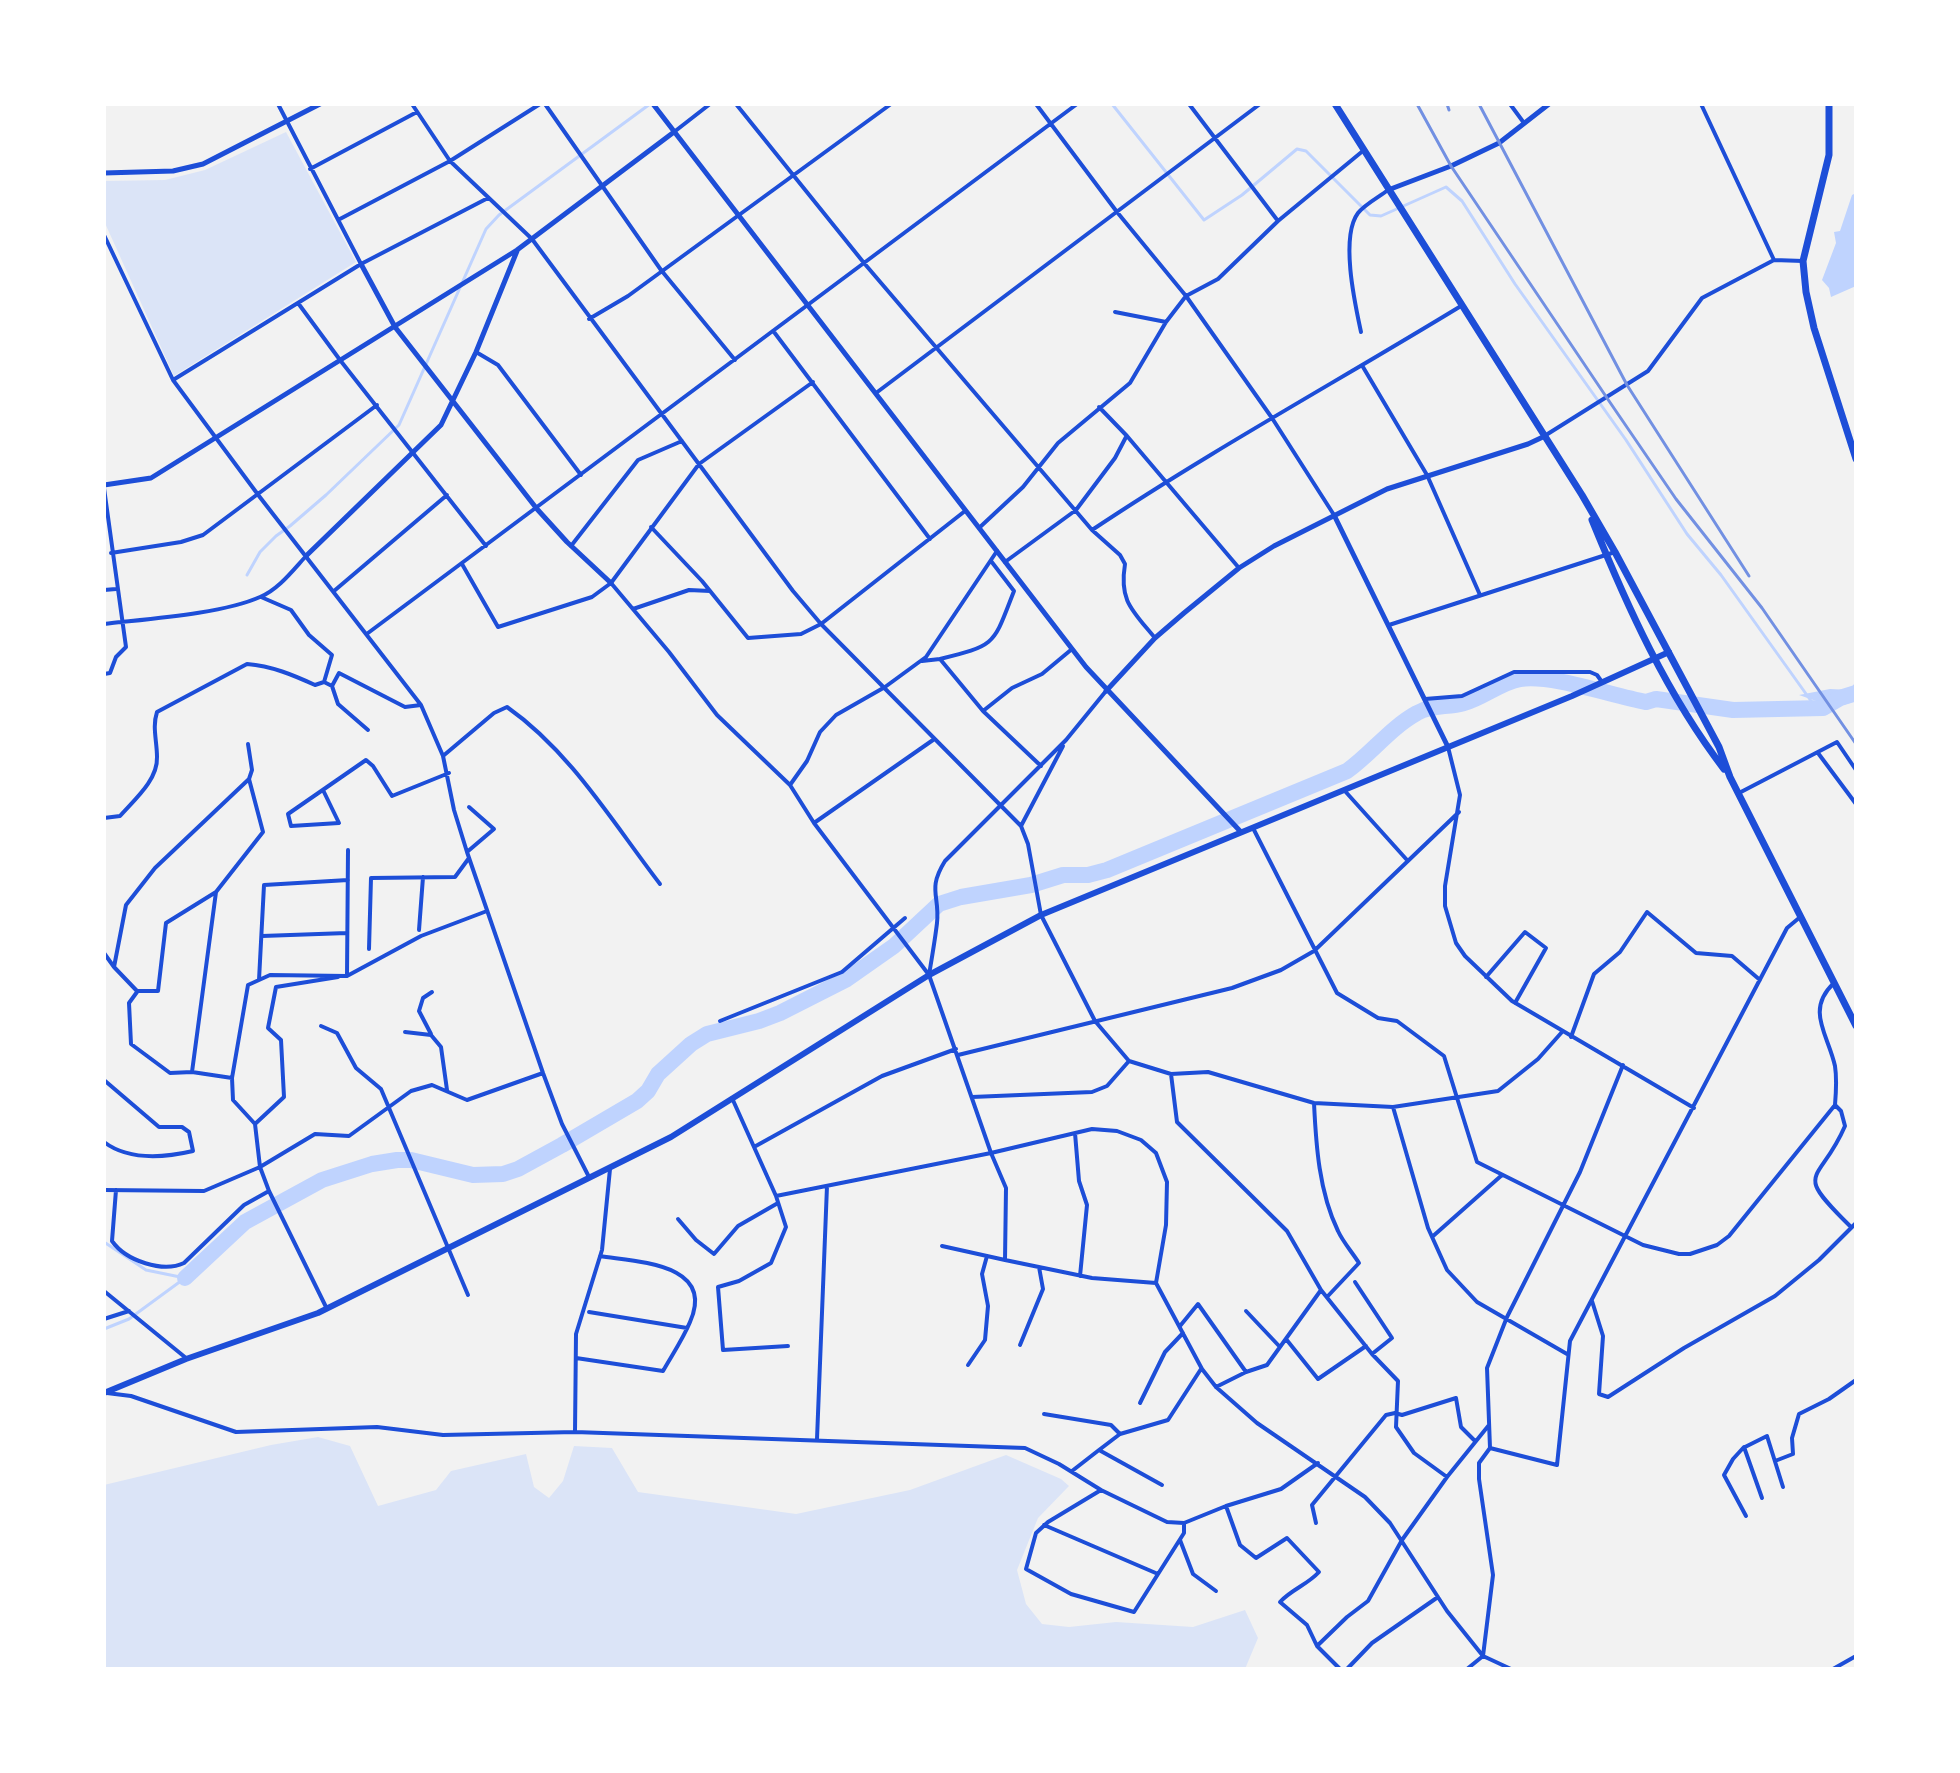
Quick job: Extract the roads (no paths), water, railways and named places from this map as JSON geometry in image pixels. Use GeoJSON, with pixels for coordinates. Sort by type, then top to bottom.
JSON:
{"type":"FeatureCollection","features":[{"type":"Feature","properties":{"kind":"highway"},"geometry":{"type":"LineString","coordinates":[[1335,104],[1582,495],[1719,747],[1730,777]]}},
{"type":"Feature","properties":{"kind":"highway"},"geometry":{"type":"LineString","coordinates":[[1829,104],[1829,155],[1803,261],[1814,328],[1856,459]]}},
{"type":"Feature","properties":{"kind":"highway"},"geometry":{"type":"LineString","coordinates":[[1582,495],[1606,555],[1668,683],[1703,742],[1739,793],[1856,1026]]}},
{"type":"Feature","properties":{"kind":"main road"},"geometry":{"type":"LineString","coordinates":[[104,1393],[186,1359],[327,1309],[610,1169],[671,1137],[929,975],[1041,915],[1572,696],[1669,652]]}},
{"type":"Feature","properties":{"kind":"street"},"geometry":{"type":"LineString","coordinates":[[278,104],[395,327],[537,509],[611,583],[717,715],[790,785],[814,823],[929,975],[1006,1188],[1005,1260]]}},
{"type":"Feature","properties":{"kind":"street"},"geometry":{"type":"LineString","coordinates":[[104,173],[173,171],[203,164],[320,104]]}},
{"type":"Feature","properties":{"kind":"street"},"geometry":{"type":"LineString","coordinates":[[412,104],[450,161],[532,239],[793,591],[821,624],[1021,826],[1028,844],[1041,915],[1095,1021],[1129,1061],[1171,1074],[1208,1072],[1314,1103],[1393,1107],[1498,1091],[1538,1059],[1562,1032]]}},
{"type":"Feature","properties":{"kind":"street"},"geometry":{"type":"LineString","coordinates":[[338,220],[450,161],[542,104],[661,270],[735,360]]}},
{"type":"Feature","properties":{"kind":"street"},"geometry":{"type":"LineString","coordinates":[[653,104],[1072,649],[1106,691],[1240,831]]}},
{"type":"Feature","properties":{"kind":"street"},"geometry":{"type":"LineString","coordinates":[[104,674],[110,673],[116,657],[126,647],[107,544],[104,487],[151,478],[517,250],[710,104]]}},
{"type":"Feature","properties":{"kind":"street"},"geometry":{"type":"LineString","coordinates":[[736,104],[864,263],[1092,530],[1120,555],[1125,564],[1121,587],[1132,610],[1155,638]]}},
{"type":"Feature","properties":{"kind":"street"},"geometry":{"type":"LineString","coordinates":[[589,319],[628,296],[891,104]]}},
{"type":"Feature","properties":{"kind":"street"},"geometry":{"type":"LineString","coordinates":[[1036,104],[1117,212],[1186,296],[1272,418],[1334,515],[1426,700],[1448,747],[1457,776],[1459,812],[1445,886],[1445,906],[1456,943],[1486,977],[1515,1003],[1694,1108]]}},
{"type":"Feature","properties":{"kind":"street"},"geometry":{"type":"LineString","coordinates":[[368,633],[1077,104]]}},
{"type":"Feature","properties":{"kind":"street"},"geometry":{"type":"LineString","coordinates":[[1189,104],[1278,221]]}},
{"type":"Feature","properties":{"kind":"street"},"geometry":{"type":"LineString","coordinates":[[876,393],[1260,104]]}},
{"type":"Feature","properties":{"kind":"street"},"geometry":{"type":"LineString","coordinates":[[1510,104],[1524,123]]}},
{"type":"Feature","properties":{"kind":"street"},"geometry":{"type":"LineString","coordinates":[[1361,332],[1349,254],[1355,217],[1360,210],[1388,190],[1457,164],[1512,135],[1549,104]]}},
{"type":"Feature","properties":{"kind":"street"},"geometry":{"type":"LineString","coordinates":[[1701,104],[1774,260]]}},
{"type":"Feature","properties":{"kind":"street"},"geometry":{"type":"LineString","coordinates":[[310,169],[417,112]]}},
{"type":"Feature","properties":{"kind":"street"},"geometry":{"type":"LineString","coordinates":[[979,528],[1040,467],[1058,443],[1130,383],[1166,322],[1186,296],[1218,279],[1278,221],[1364,150]]}},
{"type":"Feature","properties":{"kind":"street"},"geometry":{"type":"LineString","coordinates":[[173,380],[361,264],[488,198]]}},
{"type":"Feature","properties":{"kind":"street"},"geometry":{"type":"LineString","coordinates":[[104,235],[173,380],[421,705],[449,773],[454,810],[467,852],[543,1073],[562,1124],[589,1177]]}},
{"type":"Feature","properties":{"kind":"street"},"geometry":{"type":"LineString","coordinates":[[104,624],[221,608],[261,597],[283,581],[441,425],[476,352],[517,250]]}},
{"type":"Feature","properties":{"kind":"street"},"geometry":{"type":"LineString","coordinates":[[929,975],[938,919],[934,890],[936,876],[945,861],[1066,740],[1155,638],[1239,568],[1274,546],[1387,489],[1528,444],[1546,435],[1648,371],[1702,298],[1774,260],[1803,261]]}},
{"type":"Feature","properties":{"kind":"street"},"geometry":{"type":"LineString","coordinates":[[298,303],[486,546]]}},
{"type":"Feature","properties":{"kind":"street"},"geometry":{"type":"LineString","coordinates":[[1092,530],[1166,481],[1463,305]]}},
{"type":"Feature","properties":{"kind":"street"},"geometry":{"type":"LineString","coordinates":[[1115,312],[1166,322]]}},
{"type":"Feature","properties":{"kind":"street"},"geometry":{"type":"LineString","coordinates":[[774,332],[930,539]]}},
{"type":"Feature","properties":{"kind":"street"},"geometry":{"type":"LineString","coordinates":[[476,352],[498,365],[581,475]]}},
{"type":"Feature","properties":{"kind":"street"},"geometry":{"type":"LineString","coordinates":[[1363,367],[1427,475],[1480,595]]}},
{"type":"Feature","properties":{"kind":"street"},"geometry":{"type":"LineString","coordinates":[[462,564],[498,627],[592,597],[611,583],[699,464],[813,382]]}},
{"type":"Feature","properties":{"kind":"street"},"geometry":{"type":"LineString","coordinates":[[111,553],[181,542],[203,535],[377,405]]}},
{"type":"Feature","properties":{"kind":"street"},"geometry":{"type":"LineString","coordinates":[[1099,407],[1239,568]]}},
{"type":"Feature","properties":{"kind":"street"},"geometry":{"type":"LineString","coordinates":[[1005,562],[1076,510],[1115,458],[1127,436]]}},
{"type":"Feature","properties":{"kind":"street"},"geometry":{"type":"LineString","coordinates":[[571,546],[638,460],[682,441]]}},
{"type":"Feature","properties":{"kind":"street"},"geometry":{"type":"LineString","coordinates":[[334,591],[447,495]]}},
{"type":"Feature","properties":{"kind":"street"},"geometry":{"type":"LineString","coordinates":[[651,527],[748,638],[801,634],[821,624],[966,511]]}},
{"type":"Feature","properties":{"kind":"street"},"geometry":{"type":"LineString","coordinates":[[790,785],[829,721],[885,687],[926,657],[997,551]]}},
{"type":"Feature","properties":{"kind":"street"},"geometry":{"type":"LineString","coordinates":[[1388,625],[1615,552]]}},
{"type":"Feature","properties":{"kind":"street"},"geometry":{"type":"LineString","coordinates":[[919,662],[988,645],[998,633],[1014,591],[991,561]]}},
{"type":"Feature","properties":{"kind":"street"},"geometry":{"type":"LineString","coordinates":[[104,590],[116,589]]}},
{"type":"Feature","properties":{"kind":"street"},"geometry":{"type":"LineString","coordinates":[[633,609],[689,590],[710,591]]}},
{"type":"Feature","properties":{"kind":"street"},"geometry":{"type":"LineString","coordinates":[[261,597],[291,610],[309,635],[332,655],[324,682]]}},
{"type":"Feature","properties":{"kind":"street"},"geometry":{"type":"LineString","coordinates":[[983,711],[1012,688],[1042,674],[1072,649]]}},
{"type":"Feature","properties":{"kind":"street"},"geometry":{"type":"LineString","coordinates":[[940,659],[983,711],[1041,766]]}},
{"type":"Feature","properties":{"kind":"street"},"geometry":{"type":"LineString","coordinates":[[104,818],[120,816],[151,780],[158,761],[153,723],[157,712],[247,664],[290,673],[315,685],[324,682],[332,686],[338,704],[368,730]]}},
{"type":"Feature","properties":{"kind":"street"},"geometry":{"type":"LineString","coordinates":[[1426,700],[1462,696],[1514,672],[1590,672],[1602,682]]}},
{"type":"Feature","properties":{"kind":"street"},"geometry":{"type":"LineString","coordinates":[[332,686],[339,673],[405,707],[421,705]]}},
{"type":"Feature","properties":{"kind":"street"},"geometry":{"type":"LineString","coordinates":[[443,756],[494,713],[507,707],[531,724],[572,768],[660,884]]}},
{"type":"Feature","properties":{"kind":"street"},"geometry":{"type":"LineString","coordinates":[[814,823],[934,739]]}},
{"type":"Feature","properties":{"kind":"street"},"geometry":{"type":"LineString","coordinates":[[1021,826],[1066,740]]}},
{"type":"Feature","properties":{"kind":"street"},"geometry":{"type":"LineString","coordinates":[[1739,793],[1837,742],[1856,770]]}},
{"type":"Feature","properties":{"kind":"street"},"geometry":{"type":"LineString","coordinates":[[114,967],[126,905],[155,868],[249,779],[252,770],[248,744]]}},
{"type":"Feature","properties":{"kind":"street"},"geometry":{"type":"LineString","coordinates":[[1818,753],[1856,804]]}},
{"type":"Feature","properties":{"kind":"street"},"geometry":{"type":"LineString","coordinates":[[323,790],[339,823],[291,826],[288,814],[366,760],[392,796],[449,773]]}},
{"type":"Feature","properties":{"kind":"street"},"geometry":{"type":"LineString","coordinates":[[104,953],[137,991],[158,991],[166,923],[216,892],[263,832],[249,779]]}},
{"type":"Feature","properties":{"kind":"street"},"geometry":{"type":"LineString","coordinates":[[1343,789],[1407,860]]}},
{"type":"Feature","properties":{"kind":"street"},"geometry":{"type":"LineString","coordinates":[[467,852],[494,829],[469,807]]}},
{"type":"Feature","properties":{"kind":"street"},"geometry":{"type":"LineString","coordinates":[[754,1147],[882,1076],[957,1052],[1232,988],[1281,970],[1314,951],[1459,812]]}},
{"type":"Feature","properties":{"kind":"street"},"geometry":{"type":"LineString","coordinates":[[1252,826],[1337,993],[1378,1018],[1397,1021],[1444,1056],[1477,1162],[1643,1245],[1679,1254],[1717,1245],[1741,1223],[1835,1105],[1835,1068],[1819,1007],[1822,996],[1834,983]]}},
{"type":"Feature","properties":{"kind":"street"},"geometry":{"type":"LineString","coordinates":[[347,976],[348,850]]}},
{"type":"Feature","properties":{"kind":"street"},"geometry":{"type":"LineString","coordinates":[[369,949],[371,878],[455,877],[469,858]]}},
{"type":"Feature","properties":{"kind":"street"},"geometry":{"type":"LineString","coordinates":[[419,930],[423,877]]}},
{"type":"Feature","properties":{"kind":"street"},"geometry":{"type":"LineString","coordinates":[[259,980],[264,885],[348,880]]}},
{"type":"Feature","properties":{"kind":"street"},"geometry":{"type":"LineString","coordinates":[[192,1072],[216,892]]}},
{"type":"Feature","properties":{"kind":"street"},"geometry":{"type":"LineString","coordinates":[[255,1124],[284,1097],[281,1040],[268,1028],[276,987],[347,976],[421,936],[487,911]]}},
{"type":"Feature","properties":{"kind":"street"},"geometry":{"type":"LineString","coordinates":[[1571,1037],[1594,974],[1620,952],[1647,912],[1696,953],[1732,956],[1760,980]]}},
{"type":"Feature","properties":{"kind":"street"},"geometry":{"type":"LineString","coordinates":[[1490,1448],[1557,1465],[1570,1341],[1787,928],[1801,917]]}},
{"type":"Feature","properties":{"kind":"street"},"geometry":{"type":"LineString","coordinates":[[720,1021],[842,972],[905,918]]}},
{"type":"Feature","properties":{"kind":"street"},"geometry":{"type":"LineString","coordinates":[[1486,977],[1525,932],[1546,948],[1515,1003]]}},
{"type":"Feature","properties":{"kind":"street"},"geometry":{"type":"LineString","coordinates":[[261,936],[347,933]]}},
{"type":"Feature","properties":{"kind":"street"},"geometry":{"type":"LineString","coordinates":[[327,1309],[269,1191],[260,1167],[255,1124],[233,1100],[232,1078],[248,985],[270,975],[347,976]]}},
{"type":"Feature","properties":{"kind":"street"},"geometry":{"type":"LineString","coordinates":[[137,991],[129,1003],[131,1044],[170,1073],[192,1072],[232,1078]]}},
{"type":"Feature","properties":{"kind":"street"},"geometry":{"type":"LineString","coordinates":[[432,992],[423,998],[419,1011],[441,1047],[447,1090]]}},
{"type":"Feature","properties":{"kind":"street"},"geometry":{"type":"LineString","coordinates":[[321,1026],[337,1033],[356,1068],[381,1089],[468,1295]]}},
{"type":"Feature","properties":{"kind":"street"},"geometry":{"type":"LineString","coordinates":[[405,1032],[431,1035]]}},
{"type":"Feature","properties":{"kind":"street"},"geometry":{"type":"LineString","coordinates":[[972,1097],[1092,1092],[1107,1086],[1129,1061]]}},
{"type":"Feature","properties":{"kind":"street"},"geometry":{"type":"LineString","coordinates":[[1467,1669],[1483,1656],[1493,1575],[1479,1463],[1490,1448],[1487,1368],[1507,1317],[1580,1172],[1623,1065]]}},
{"type":"Feature","properties":{"kind":"street"},"geometry":{"type":"LineString","coordinates":[[104,1190],[204,1191],[260,1167],[315,1134],[349,1136],[411,1091],[432,1085],[467,1100],[543,1073]]}},
{"type":"Feature","properties":{"kind":"street"},"geometry":{"type":"LineString","coordinates":[[1171,1074],[1177,1122],[1287,1231],[1321,1290],[1372,1354],[1398,1381],[1396,1427],[1414,1453],[1447,1477]]}},
{"type":"Feature","properties":{"kind":"street"},"geometry":{"type":"LineString","coordinates":[[104,1080],[159,1127],[182,1127],[189,1132],[193,1151],[166,1157],[141,1155],[118,1152],[104,1142]]}},
{"type":"Feature","properties":{"kind":"street"},"geometry":{"type":"LineString","coordinates":[[732,1098],[776,1196],[786,1227],[771,1263],[739,1281],[718,1287],[723,1350],[788,1346]]}},
{"type":"Feature","properties":{"kind":"street"},"geometry":{"type":"LineString","coordinates":[[1314,1103],[1316,1148],[1328,1205],[1338,1232],[1359,1263],[1327,1297]]}},
{"type":"Feature","properties":{"kind":"street"},"geometry":{"type":"LineString","coordinates":[[1592,1301],[1603,1336],[1599,1394],[1608,1397],[1684,1348],[1775,1296],[1819,1260],[1854,1225],[1820,1196],[1815,1186],[1818,1167],[1845,1126],[1841,1111],[1835,1105]]}},
{"type":"Feature","properties":{"kind":"street"},"geometry":{"type":"LineString","coordinates":[[1393,1107],[1432,1237],[1447,1270],[1477,1302],[1567,1354]]}},
{"type":"Feature","properties":{"kind":"street"},"geometry":{"type":"LineString","coordinates":[[776,1196],[991,1153],[1092,1129],[1117,1131],[1141,1140],[1156,1153],[1167,1182],[1166,1225],[1156,1283],[1202,1369],[1216,1387],[1257,1423],[1365,1497],[1390,1523],[1438,1597],[1483,1656],[1511,1669]]}},
{"type":"Feature","properties":{"kind":"street"},"geometry":{"type":"LineString","coordinates":[[1075,1133],[1079,1181],[1087,1205],[1080,1276]]}},
{"type":"Feature","properties":{"kind":"street"},"geometry":{"type":"LineString","coordinates":[[575,1432],[576,1334],[600,1256],[610,1169]]}},
{"type":"Feature","properties":{"kind":"street"},"geometry":{"type":"LineString","coordinates":[[1432,1237],[1503,1174]]}},
{"type":"Feature","properties":{"kind":"street"},"geometry":{"type":"LineString","coordinates":[[817,1439],[827,1186]]}},
{"type":"Feature","properties":{"kind":"street"},"geometry":{"type":"LineString","coordinates":[[116,1190],[112,1241],[115,1247],[138,1260],[163,1268],[184,1263],[244,1205],[269,1191]]}},
{"type":"Feature","properties":{"kind":"street"},"geometry":{"type":"LineString","coordinates":[[678,1219],[696,1240],[714,1254],[738,1226],[778,1203]]}},
{"type":"Feature","properties":{"kind":"street"},"geometry":{"type":"LineString","coordinates":[[942,1246],[1080,1276],[1156,1283]]}},
{"type":"Feature","properties":{"kind":"street"},"geometry":{"type":"LineString","coordinates":[[576,1358],[663,1371],[692,1319],[695,1293],[690,1284],[670,1267],[600,1256]]}},
{"type":"Feature","properties":{"kind":"street"},"geometry":{"type":"LineString","coordinates":[[968,1365],[985,1340],[988,1306],[982,1274],[987,1256]]}},
{"type":"Feature","properties":{"kind":"street"},"geometry":{"type":"LineString","coordinates":[[1020,1345],[1043,1289],[1039,1267]]}},
{"type":"Feature","properties":{"kind":"street"},"geometry":{"type":"LineString","coordinates":[[1355,1282],[1392,1338],[1372,1354]]}},
{"type":"Feature","properties":{"kind":"street"},"geometry":{"type":"LineString","coordinates":[[1216,1387],[1267,1365],[1321,1290]]}},
{"type":"Feature","properties":{"kind":"street"},"geometry":{"type":"LineString","coordinates":[[104,1291],[186,1359]]}},
{"type":"Feature","properties":{"kind":"street"},"geometry":{"type":"LineString","coordinates":[[1180,1326],[1198,1304],[1246,1372]]}},
{"type":"Feature","properties":{"kind":"street"},"geometry":{"type":"LineString","coordinates":[[104,1319],[129,1311]]}},
{"type":"Feature","properties":{"kind":"street"},"geometry":{"type":"LineString","coordinates":[[1246,1311],[1280,1347]]}},
{"type":"Feature","properties":{"kind":"street"},"geometry":{"type":"LineString","coordinates":[[589,1312],[687,1328]]}},
{"type":"Feature","properties":{"kind":"street"},"geometry":{"type":"LineString","coordinates":[[1140,1403],[1165,1352],[1183,1333]]}},
{"type":"Feature","properties":{"kind":"street"},"geometry":{"type":"LineString","coordinates":[[1286,1339],[1318,1379],[1366,1346]]}},
{"type":"Feature","properties":{"kind":"street"},"geometry":{"type":"LineString","coordinates":[[1071,1472],[1120,1434],[1168,1420],[1202,1369]]}},
{"type":"Feature","properties":{"kind":"street"},"geometry":{"type":"LineString","coordinates":[[1775,1461],[1793,1454],[1792,1438],[1799,1414],[1829,1399],[1856,1380]]}},
{"type":"Feature","properties":{"kind":"street"},"geometry":{"type":"LineString","coordinates":[[104,1393],[131,1396],[236,1432],[377,1427],[443,1435],[575,1432],[1025,1448],[1167,1522],[1184,1523],[1281,1489],[1318,1463]]}},
{"type":"Feature","properties":{"kind":"street"},"geometry":{"type":"LineString","coordinates":[[1316,1523],[1312,1505],[1386,1415],[1402,1415],[1456,1398],[1461,1427],[1475,1441]]}},
{"type":"Feature","properties":{"kind":"street"},"geometry":{"type":"LineString","coordinates":[[1044,1414],[1111,1425],[1120,1434]]}},
{"type":"Feature","properties":{"kind":"street"},"geometry":{"type":"LineString","coordinates":[[1317,1646],[1368,1601],[1402,1540],[1489,1425]]}},
{"type":"Feature","properties":{"kind":"street"},"geometry":{"type":"LineString","coordinates":[[1746,1516],[1724,1475],[1744,1447],[1767,1436],[1783,1487]]}},
{"type":"Feature","properties":{"kind":"street"},"geometry":{"type":"LineString","coordinates":[[1744,1447],[1762,1498]]}},
{"type":"Feature","properties":{"kind":"street"},"geometry":{"type":"LineString","coordinates":[[1099,1450],[1162,1485]]}},
{"type":"Feature","properties":{"kind":"street"},"geometry":{"type":"LineString","coordinates":[[1101,1490],[1036,1533],[1026,1569],[1071,1594],[1134,1612],[1184,1533],[1184,1523]]}},
{"type":"Feature","properties":{"kind":"street"},"geometry":{"type":"LineString","coordinates":[[1226,1506],[1240,1545],[1256,1558],[1287,1538],[1319,1572],[1311,1581],[1291,1590],[1280,1602],[1307,1625],[1317,1646],[1340,1669]]}},
{"type":"Feature","properties":{"kind":"street"},"geometry":{"type":"LineString","coordinates":[[1044,1525],[1158,1574]]}},
{"type":"Feature","properties":{"kind":"street"},"geometry":{"type":"LineString","coordinates":[[1180,1540],[1193,1574],[1216,1591]]}},
{"type":"Feature","properties":{"kind":"street"},"geometry":{"type":"LineString","coordinates":[[1347,1669],[1372,1643],[1438,1597]]}},
{"type":"Feature","properties":{"kind":"street"},"geometry":{"type":"LineString","coordinates":[[1833,1669],[1856,1656]]}},
{"type":"Feature","properties":{"kind":"water"},"geometry":{"type":"Polygon","coordinates":[[[1856,193],[1856,286],[1831,297],[1829,288],[1822,280],[1836,243],[1834,232],[1840,231],[1852,195],[1856,193]]]}},
{"type":"Feature","properties":{"kind":"water"},"geometry":{"type":"Polygon","coordinates":[[[1854,684],[1856,701],[1821,712],[1782,715],[1809,707],[1816,701],[1799,695],[1830,689],[1850,690],[1854,684]]]}},
{"type":"Feature","properties":{"kind":"waterway"},"geometry":{"type":"LineString","coordinates":[[247,575],[260,552],[276,536],[326,495],[399,425],[486,229],[499,215],[650,104]]}},
{"type":"Feature","properties":{"kind":"waterway"},"geometry":{"type":"LineString","coordinates":[[1112,104],[1204,220],[1242,195],[1297,149],[1306,151],[1370,215],[1381,216],[1446,187],[1462,201],[1515,284],[1626,440],[1687,534],[1721,575],[1814,705]]}},
{"type":"Feature","properties":{"kind":"waterway"},"geometry":{"type":"LineString","coordinates":[[185,1278],[245,1222],[322,1180],[372,1164],[397,1160],[411,1160],[473,1175],[503,1174],[518,1169],[637,1101],[648,1091],[658,1074],[707,1034],[780,1013],[847,979],[894,946],[939,904],[961,897],[1031,885],[1063,875],[1088,875],[1107,870],[1347,771],[1398,726],[1423,710],[1464,703],[1513,681],[1533,678],[1565,682],[1646,702],[1656,699],[1733,710],[1823,708],[1856,693]]}},
{"type":"Feature","properties":{"kind":"waterway"},"geometry":{"type":"LineString","coordinates":[[104,1242],[146,1270],[185,1278]]}},
{"type":"Feature","properties":{"kind":"waterway"},"geometry":{"type":"LineString","coordinates":[[104,1329],[129,1319],[185,1278]]}},
{"type":"Feature","properties":{"kind":"railway"},"geometry":{"type":"LineString","coordinates":[[1417,104],[1451,166],[1676,499],[1762,608],[1856,744]]}},
{"type":"Feature","properties":{"kind":"railway"},"geometry":{"type":"LineString","coordinates":[[1447,104],[1449,110]]}},
{"type":"Feature","properties":{"kind":"railway"},"geometry":{"type":"LineString","coordinates":[[1479,104],[1627,385],[1749,576]]}}]}
